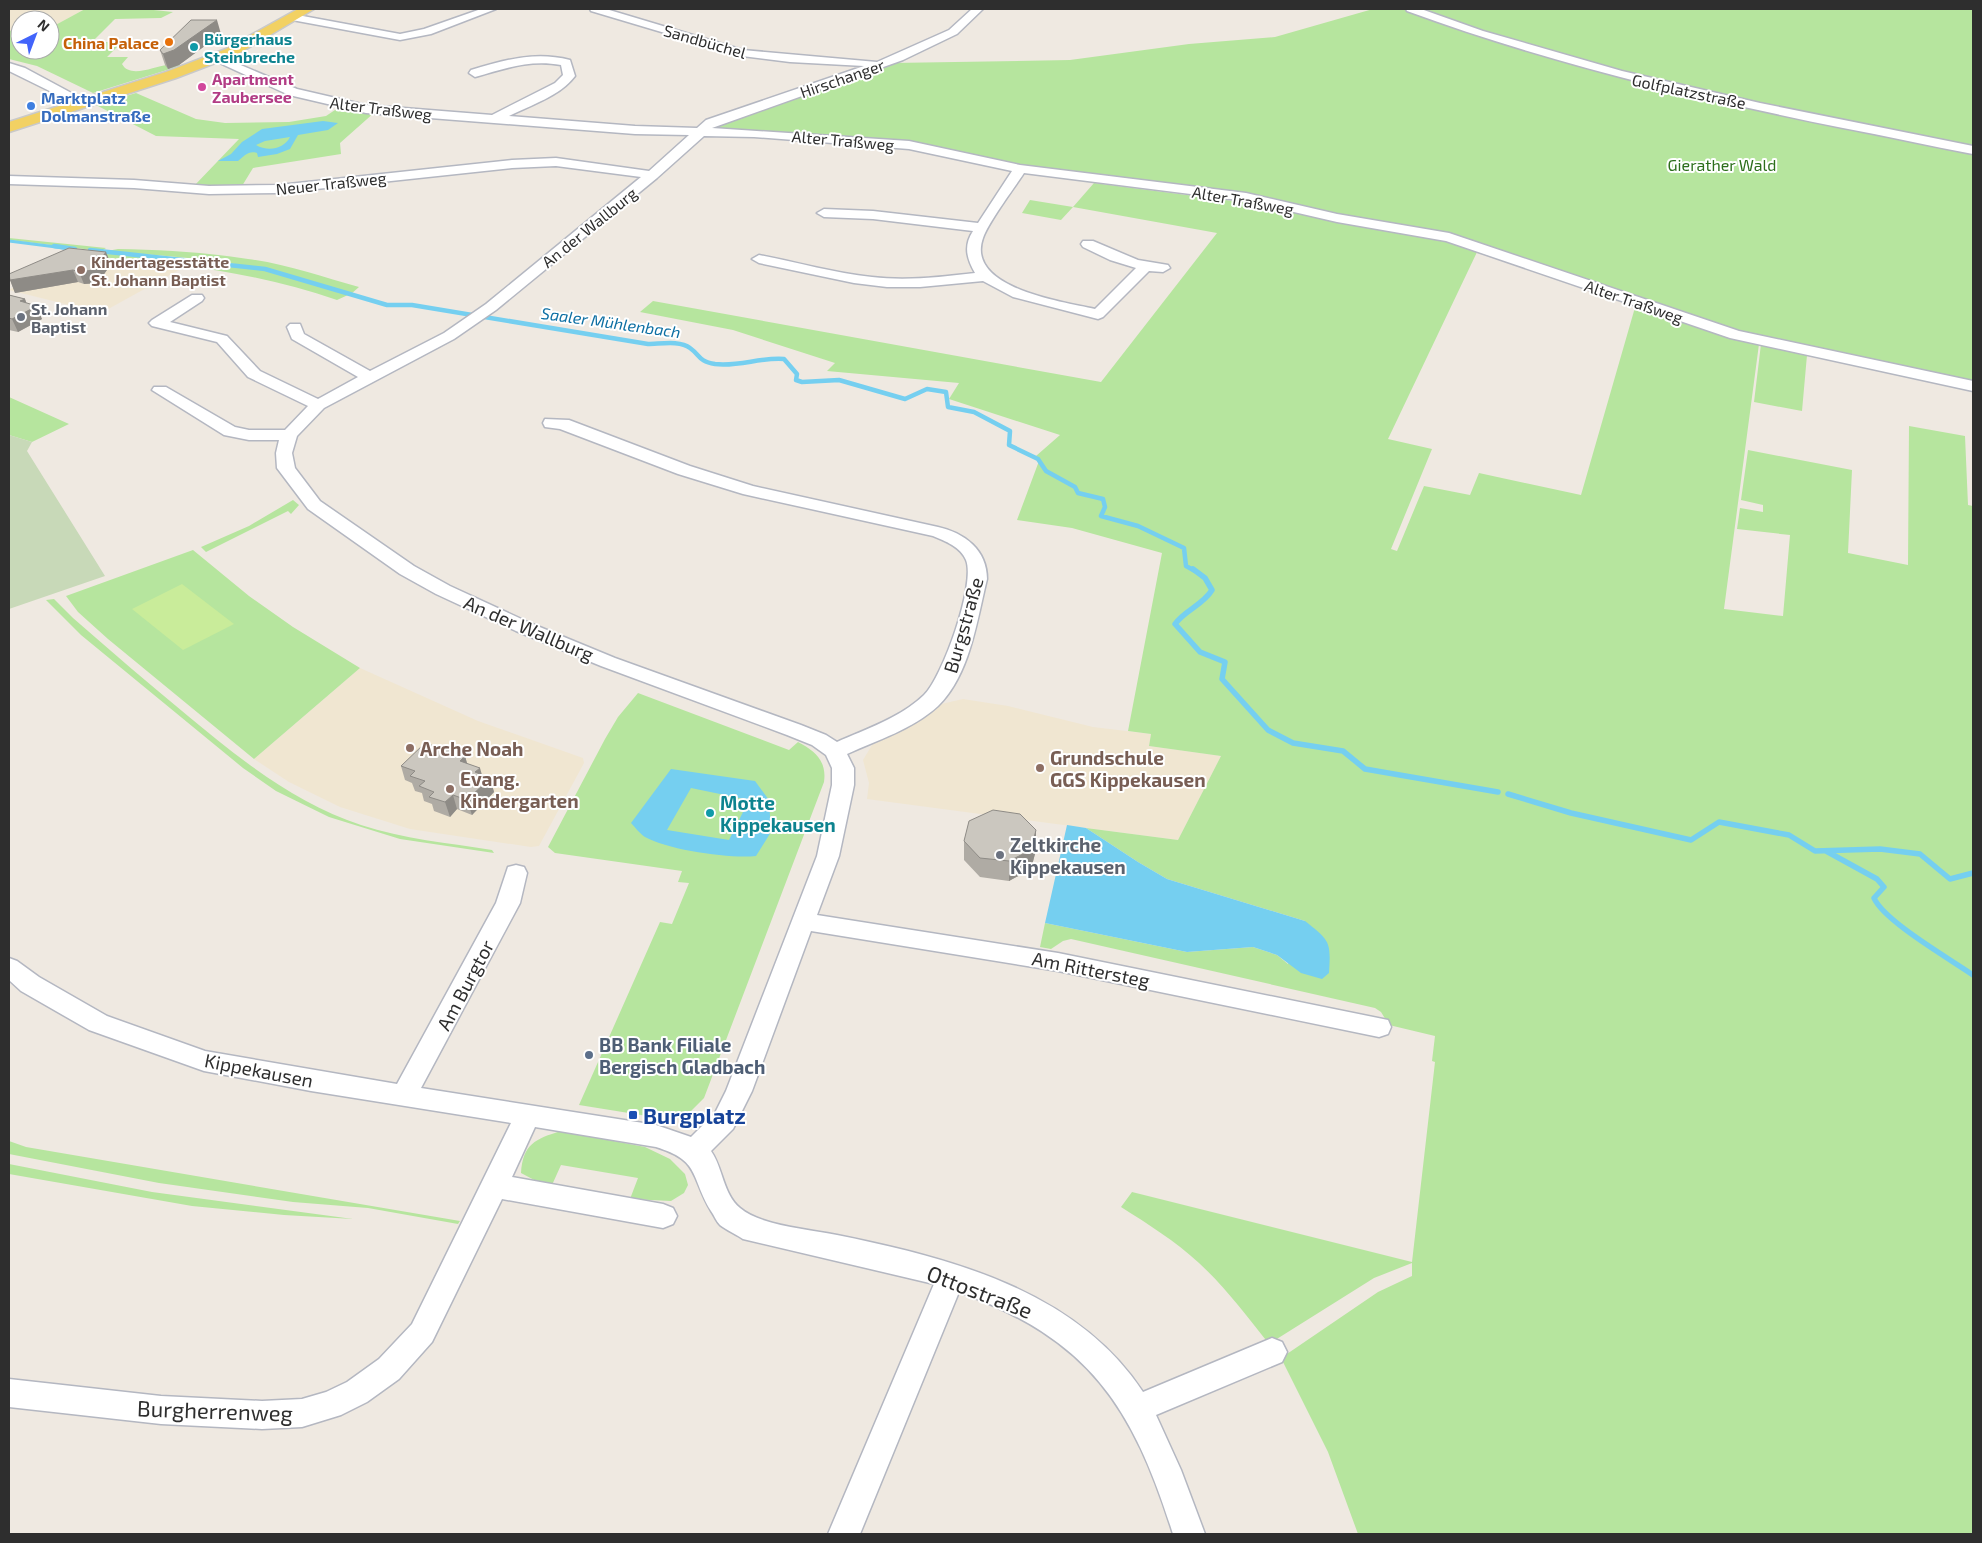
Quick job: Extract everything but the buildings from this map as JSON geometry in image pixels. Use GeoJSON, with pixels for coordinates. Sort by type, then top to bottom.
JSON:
{"type":"FeatureCollection","features":[{"type":"Feature","properties":{"kind":"main road"},"geometry":{"type":"LineString","coordinates":[[9,127],[217,58],[244,46],[307,9]]}},
{"type":"Feature","properties":{"kind":"street"},"geometry":{"type":"LineString","coordinates":[[292,17],[400,37],[426,32],[491,9]]}},
{"type":"Feature","properties":{"kind":"street","name":"Sandbüchel"},"geometry":{"type":"LineString","coordinates":[[595,9],[742,53],[790,59],[860,61],[877,64]]}},
{"type":"Feature","properties":{"kind":"street","name":"Hirschanger"},"geometry":{"type":"LineString","coordinates":[[699,132],[710,123],[877,64],[900,58],[954,32],[978,9]]}},
{"type":"Feature","properties":{"kind":"street","name":"Golfplatzstraße"},"geometry":{"type":"LineString","coordinates":[[1411,9],[1594,69],[1681,90],[1973,150]]}},
{"type":"Feature","properties":{"kind":"street","name":"Alter Traßweg"},"geometry":{"type":"LineString","coordinates":[[217,58],[293,92],[336,104],[366,109],[635,130],[873,141],[909,145],[1020,169],[1246,197],[1362,223],[1449,237],[1735,335],[1973,386]]}},
{"type":"Feature","properties":{"kind":"street"},"geometry":{"type":"LineString","coordinates":[[475,72],[520,58],[553,59],[566,62],[569,76],[559,86],[494,119]]}},
{"type":"Feature","properties":{"kind":"street"},"geometry":{"type":"LineString","coordinates":[[9,67],[21,71],[84,103]]}},
{"type":"Feature","properties":{"kind":"street","name":"An der Wallburg"},"geometry":{"type":"LineString","coordinates":[[699,132],[652,175],[488,309],[449,336],[369,376],[318,405],[289,435],[284,453],[286,468],[314,505],[407,570],[443,590],[523,627],[608,662],[819,740],[835,751]]}},
{"type":"Feature","properties":{"kind":"street","name":"Neuer Traßweg"},"geometry":{"type":"LineString","coordinates":[[9,180],[209,190],[279,189],[512,164],[556,162],[652,175]]}},
{"type":"Feature","properties":{"kind":"street"},"geometry":{"type":"LineString","coordinates":[[1020,169],[975,240],[973,255],[977,266],[985,276],[998,286],[1018,294],[1098,314],[1146,267]]}},
{"type":"Feature","properties":{"kind":"street"},"geometry":{"type":"LineString","coordinates":[[824,213],[873,215],[982,228]]}},
{"type":"Feature","properties":{"kind":"street"},"geometry":{"type":"LineString","coordinates":[[1088,244],[1115,258],[1146,267],[1163,268]]}},
{"type":"Feature","properties":{"kind":"street"},"geometry":{"type":"LineString","coordinates":[[759,259],[854,280],[916,283],[985,276]]}},
{"type":"Feature","properties":{"kind":"street"},"geometry":{"type":"LineString","coordinates":[[197,298],[157,323],[222,339],[254,374],[318,405]]}},
{"type":"Feature","properties":{"kind":"street"},"geometry":{"type":"LineString","coordinates":[[294,327],[297,336],[369,376]]}},
{"type":"Feature","properties":{"kind":"street"},"geometry":{"type":"LineString","coordinates":[[160,390],[230,431],[249,435],[289,435]]}},
{"type":"Feature","properties":{"kind":"street","name":"Burgstraße"},"geometry":{"type":"LineString","coordinates":[[551,423],[563,424],[684,470],[749,490],[802,503],[922,527],[952,537],[968,548],[979,567],[978,579],[954,659],[942,690],[918,710],[835,751]]}},
{"type":"Feature","properties":{"kind":"street"},"geometry":{"type":"LineString","coordinates":[[528,1115],[656,1136],[679,1143],[694,1151],[724,1120],[739,1090],[828,856],[843,785],[843,768],[835,751]]}},
{"type":"Feature","properties":{"kind":"street","name":"Am Burgtor"},"geometry":{"type":"LineString","coordinates":[[405,1094],[508,903],[516,873]]}},
{"type":"Feature","properties":{"kind":"street","name":"Am Rittersteg"},"geometry":{"type":"LineString","coordinates":[[802,921],[1058,962],[1378,1027]]}},
{"type":"Feature","properties":{"kind":"street","name":"Kippekausen"},"geometry":{"type":"LineString","coordinates":[[9,967],[30,984],[98,1022],[204,1060],[310,1081],[405,1094],[528,1115]]}},
{"type":"Feature","properties":{"kind":"street","name":"Burgherrenweg"},"geometry":{"type":"LineString","coordinates":[[9,1392],[88,1403],[218,1414],[302,1413],[330,1405],[357,1392],[389,1369],[422,1333],[528,1115]]}},
{"type":"Feature","properties":{"kind":"street","name":"Ottostraße"},"geometry":{"type":"LineString","coordinates":[[694,1151],[703,1161],[713,1190],[729,1216],[753,1230],[952,1275],[1043,1315],[1080,1340],[1109,1369],[1137,1408],[1178,1497],[1189,1534]]}},
{"type":"Feature","properties":{"kind":"street"},"geometry":{"type":"LineString","coordinates":[[495,1186],[663,1216]]}},
{"type":"Feature","properties":{"kind":"street"},"geometry":{"type":"LineString","coordinates":[[844,1534],[952,1275]]}},
{"type":"Feature","properties":{"kind":"street"},"geometry":{"type":"LineString","coordinates":[[1137,1408],[1272,1352]]}},
{"type":"Feature","properties":{"kind":"shaded area"},"geometry":{"type":"Polygon","coordinates":[[[9,9],[85,9],[60,23],[60,10],[10,10],[9,31],[9,9]]]}},
{"type":"Feature","properties":{"kind":"shaded area"},"geometry":{"type":"Polygon","coordinates":[[[100,257],[188,265],[101,313],[9,290],[63,258],[100,257]]]}},
{"type":"Feature","properties":{"kind":"shaded area","name":"Arche Noah"},"geometry":{"type":"Polygon","coordinates":[[[360,668],[478,721],[583,758],[584,763],[539,846],[531,847],[410,829],[340,807],[289,782],[254,759],[360,668]]]}},
{"type":"Feature","properties":{"kind":"shaded area","name":"Grundschule GGS Kippekausen"},"geometry":{"type":"Polygon","coordinates":[[[963,699],[1008,706],[1093,727],[1151,734],[1149,746],[1221,756],[1178,840],[867,799],[869,783],[863,760],[872,745],[937,705],[963,699]]]}},
{"type":"Feature","properties":{"kind":"green space"},"geometry":{"type":"Polygon","coordinates":[[[85,9],[144,9],[173,12],[161,18],[115,19],[92,42],[122,42],[107,57],[128,57],[122,64],[131,71],[169,65],[183,65],[93,93],[37,66],[13,60],[60,60],[60,23],[85,9]]]}},
{"type":"Feature","properties":{"kind":"green space","name":"Gierather Wald"},"geometry":{"type":"Polygon","coordinates":[[[1373,9],[1973,9],[1973,385],[1737,333],[1452,235],[1346,219],[1250,195],[1034,169],[904,142],[721,129],[716,126],[892,63],[1070,60],[1189,44],[1275,37],[1373,9]]]}},
{"type":"Feature","properties":{"kind":"green space"},"geometry":{"type":"Polygon","coordinates":[[[10,31],[10,59],[9,59],[10,31]]]}},
{"type":"Feature","properties":{"kind":"green space"},"geometry":{"type":"Polygon","coordinates":[[[136,93],[196,119],[225,123],[289,122],[326,116],[338,108],[375,112],[340,143],[341,154],[253,168],[242,186],[194,186],[239,139],[156,136],[96,105],[136,93]]]}},
{"type":"Feature","properties":{"kind":"green space"},"geometry":{"type":"Polygon","coordinates":[[[1094,183],[1241,202],[1243,199],[1448,239],[1478,250],[1388,439],[1432,449],[1391,549],[1397,551],[1424,486],[1470,495],[1479,473],[1581,495],[1636,304],[1759,344],[1724,609],[1783,616],[1790,535],[1737,529],[1740,508],[1763,512],[1763,505],[1741,500],[1748,450],[1852,470],[1848,553],[1908,565],[1909,426],[1965,436],[1968,505],[1973,506],[1973,1534],[1358,1534],[1328,1452],[1281,1358],[1378,1292],[1412,1276],[1412,1263],[1374,1278],[1269,1344],[1209,1272],[1171,1240],[1121,1207],[1132,1192],[1412,1262],[1435,1062],[1432,1061],[1435,1036],[1389,1025],[1381,1012],[1375,1008],[1071,939],[1063,941],[1051,949],[1040,947],[1045,923],[1187,952],[1253,947],[1277,955],[1288,964],[1305,921],[1167,879],[1086,828],[1178,840],[1221,756],[1149,746],[1151,734],[1128,731],[1162,553],[1072,528],[1017,520],[1039,461],[1039,458],[1036,456],[1060,435],[949,399],[959,383],[827,371],[835,363],[733,330],[640,312],[653,301],[1101,382],[1217,233],[1073,207],[1094,183]]]}},
{"type":"Feature","properties":{"kind":"green space"},"geometry":{"type":"Polygon","coordinates":[[[1030,200],[1073,207],[1061,220],[1022,213],[1030,200]]]}},
{"type":"Feature","properties":{"kind":"green space"},"geometry":{"type":"Polygon","coordinates":[[[9,238],[106,248],[101,251],[9,240],[9,238]]]}},
{"type":"Feature","properties":{"kind":"green space"},"geometry":{"type":"Polygon","coordinates":[[[118,249],[199,253],[262,261],[359,287],[351,294],[300,278],[248,266],[107,251],[118,249]]]}},
{"type":"Feature","properties":{"kind":"green space"},"geometry":{"type":"Polygon","coordinates":[[[105,253],[192,260],[258,269],[288,276],[348,295],[337,300],[250,276],[160,263],[100,257],[105,253]]]}},
{"type":"Feature","properties":{"kind":"green space"},"geometry":{"type":"Polygon","coordinates":[[[1761,344],[1807,355],[1802,411],[1754,402],[1761,344]]]}},
{"type":"Feature","properties":{"kind":"green space"},"geometry":{"type":"Polygon","coordinates":[[[9,397],[69,424],[32,442],[9,435],[9,397]]]}},
{"type":"Feature","properties":{"kind":"green space"},"geometry":{"type":"Polygon","coordinates":[[[9,435],[32,442],[27,451],[105,576],[9,609],[9,435]]]}},
{"type":"Feature","properties":{"kind":"green space"},"geometry":{"type":"Polygon","coordinates":[[[293,500],[299,505],[291,514],[288,511],[206,552],[201,547],[249,526],[293,500]]]}},
{"type":"Feature","properties":{"kind":"green space"},"geometry":{"type":"Polygon","coordinates":[[[193,550],[249,596],[293,627],[360,668],[254,759],[108,639],[78,612],[66,596],[193,550]]]}},
{"type":"Feature","properties":{"kind":"green space"},"geometry":{"type":"Polygon","coordinates":[[[182,584],[234,624],[183,650],[132,609],[182,584]]]}},
{"type":"Feature","properties":{"kind":"green space"},"geometry":{"type":"Polygon","coordinates":[[[54,599],[144,680],[249,764],[291,792],[337,816],[377,830],[492,850],[494,853],[400,839],[329,817],[276,791],[243,768],[81,635],[46,600],[54,599]]]}},
{"type":"Feature","properties":{"kind":"green space"},"geometry":{"type":"Polygon","coordinates":[[[638,693],[789,750],[798,742],[810,749],[819,758],[824,768],[824,782],[704,1098],[689,1113],[666,1119],[579,1105],[660,922],[672,924],[689,883],[678,882],[682,871],[555,853],[548,847],[605,739],[618,717],[638,693]]]}},
{"type":"Feature","properties":{"kind":"green space"},"geometry":{"type":"Polygon","coordinates":[[[561,1131],[645,1147],[670,1159],[685,1174],[688,1185],[684,1193],[671,1201],[630,1199],[638,1178],[561,1165],[552,1185],[538,1182],[521,1173],[524,1155],[532,1144],[537,1140],[561,1131]]]}},
{"type":"Feature","properties":{"kind":"green space"},"geometry":{"type":"Polygon","coordinates":[[[9,1141],[26,1147],[460,1221],[458,1224],[368,1208],[293,1202],[159,1183],[9,1154],[9,1141]]]}},
{"type":"Feature","properties":{"kind":"green space"},"geometry":{"type":"Polygon","coordinates":[[[9,1164],[152,1192],[353,1219],[284,1215],[192,1206],[9,1174],[9,1164]]]}},
{"type":"Feature","properties":{"kind":"water"},"geometry":{"type":"Polygon","coordinates":[[[323,121],[338,123],[328,130],[298,135],[290,149],[277,154],[258,157],[257,153],[251,152],[238,161],[218,161],[231,154],[242,142],[262,129],[323,121]],[[290,137],[265,141],[256,145],[270,149],[280,147],[290,137]]]}},
{"type":"Feature","properties":{"kind":"water"},"geometry":{"type":"Polygon","coordinates":[[[671,769],[755,781],[769,800],[771,832],[756,856],[745,857],[700,853],[655,842],[643,836],[631,823],[671,769]],[[691,788],[667,830],[729,840],[749,800],[691,788]]]}},
{"type":"Feature","properties":{"kind":"water"},"geometry":{"type":"Polygon","coordinates":[[[1067,825],[1086,828],[1167,879],[1305,921],[1320,933],[1327,942],[1330,954],[1329,973],[1322,979],[1301,973],[1277,955],[1253,947],[1187,952],[1045,923],[1067,825]]]}},
{"type":"Feature","properties":{"kind":"waterway","name":"Saaler Mühlenbach"},"geometry":{"type":"LineString","coordinates":[[9,241],[64,248]]}},
{"type":"Feature","properties":{"kind":"waterway","name":"Saaler Mühlenbach"},"geometry":{"type":"LineString","coordinates":[[54,246],[75,249]]}},
{"type":"Feature","properties":{"kind":"waterway","name":"Saaler Mühlenbach"},"geometry":{"type":"LineString","coordinates":[[90,250],[265,269],[387,305],[412,305],[648,344],[681,344],[690,348],[703,360],[715,364],[724,365],[766,359],[784,359],[797,374],[796,380],[802,382],[839,380],[905,399],[927,389],[946,392],[948,407],[974,412],[1010,431],[1009,445],[1038,459],[1046,471],[1075,487],[1078,493],[1103,499],[1105,507],[1101,516],[1138,526],[1184,548],[1186,566],[1195,571]]}},
{"type":"Feature","properties":{"kind":"waterway","name":"Saaler Mühlenbach"},"geometry":{"type":"LineString","coordinates":[[1193,569],[1205,578],[1212,590],[1204,600],[1175,624],[1200,652],[1225,662],[1222,679],[1268,730],[1293,743],[1343,751],[1365,769],[1498,792]]}},
{"type":"Feature","properties":{"kind":"waterway","name":"Saaler Mühlenbach"},"geometry":{"type":"LineString","coordinates":[[1508,794],[1571,813],[1691,840],[1719,822],[1789,835],[1815,851],[1880,849],[1920,854],[1950,879],[1973,873]]}},
{"type":"Feature","properties":{"kind":"waterway"},"geometry":{"type":"LineString","coordinates":[[1826,851],[1877,879],[1884,887],[1874,898],[1880,907],[1890,917],[1934,950],[1973,975]]}},
{"type":"Feature","properties":{"kind":"place","name":"China Palace"},"geometry":{"type":"Point","coordinates":[169,42]}},
{"type":"Feature","properties":{"kind":"place","name":"Bürgerhaus Steinbreche"},"geometry":{"type":"Point","coordinates":[194,47]}},
{"type":"Feature","properties":{"kind":"place","name":"Apartment Zaubersee"},"geometry":{"type":"Point","coordinates":[202,87]}},
{"type":"Feature","properties":{"kind":"place","name":"Marktplatz Dolmanstraße"},"geometry":{"type":"Point","coordinates":[31,106]}},
{"type":"Feature","properties":{"kind":"place","name":"Kindertagesstätte St. Johann Baptist"},"geometry":{"type":"Point","coordinates":[81,270]}},
{"type":"Feature","properties":{"kind":"place","name":"St. Johann Baptist"},"geometry":{"type":"Point","coordinates":[21,317]}},
{"type":"Feature","properties":{"kind":"place","name":"Arche Noah"},"geometry":{"type":"Point","coordinates":[410,748]}},
{"type":"Feature","properties":{"kind":"place","name":"Grundschule GGS Kippekausen"},"geometry":{"type":"Point","coordinates":[1040,768]}},
{"type":"Feature","properties":{"kind":"place","name":"Evang. Kindergarten"},"geometry":{"type":"Point","coordinates":[450,789]}},
{"type":"Feature","properties":{"kind":"place","name":"Motte Kippekausen"},"geometry":{"type":"Point","coordinates":[710,813]}},
{"type":"Feature","properties":{"kind":"place","name":"Zeltkirche Kippekausen"},"geometry":{"type":"Point","coordinates":[1000,855]}},
{"type":"Feature","properties":{"kind":"place","name":"BB Bank Filiale Bergisch Gladbach"},"geometry":{"type":"Point","coordinates":[589,1055]}},
{"type":"Feature","properties":{"kind":"place","name":"Burgplatz"},"geometry":{"type":"Point","coordinates":[633,1115]}}]}
